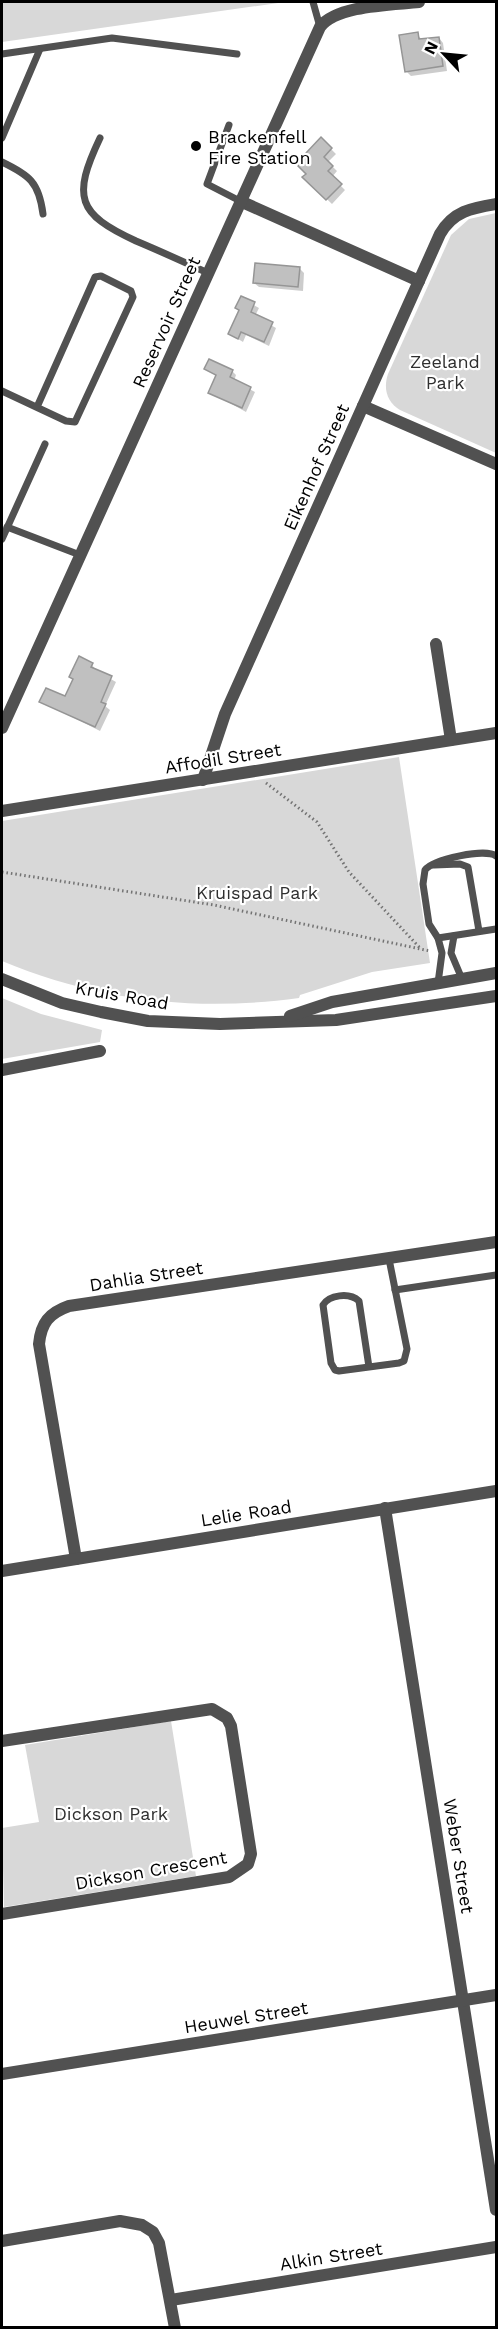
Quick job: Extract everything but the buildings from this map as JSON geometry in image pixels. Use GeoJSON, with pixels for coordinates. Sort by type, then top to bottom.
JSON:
{"type":"FeatureCollection","features":[{"type":"Feature","properties":{"kind":"street"},"geometry":{"type":"LineString","coordinates":[[320,27],[329,18],[341,12],[419,2]]}},
{"type":"Feature","properties":{"kind":"street","name":"Reservoir Street"},"geometry":{"type":"LineString","coordinates":[[2,728],[320,27]]}},
{"type":"Feature","properties":{"kind":"street"},"geometry":{"type":"LineString","coordinates":[[240,201],[419,281]]}},
{"type":"Feature","properties":{"kind":"street","name":"Eikenhof Street"},"geometry":{"type":"LineString","coordinates":[[203,780],[225,714],[440,234],[450,220],[465,210],[496,204]]}},
{"type":"Feature","properties":{"kind":"street"},"geometry":{"type":"LineString","coordinates":[[363,406],[496,464]]}},
{"type":"Feature","properties":{"kind":"street"},"geometry":{"type":"LineString","coordinates":[[435,644],[451,740]]}},
{"type":"Feature","properties":{"kind":"street","name":"Affodil Street"},"geometry":{"type":"LineString","coordinates":[[2,812],[496,733]]}},
{"type":"Feature","properties":{"kind":"street","name":"Kruis Road"},"geometry":{"type":"LineString","coordinates":[[277,1020],[332,1002],[496,974]]}},
{"type":"Feature","properties":{"kind":"street","name":"Kruis Road"},"geometry":{"type":"LineString","coordinates":[[2,979],[62,1003],[148,1021],[220,1024],[277,1020],[336,1020],[496,996]]}},
{"type":"Feature","properties":{"kind":"street"},"geometry":{"type":"LineString","coordinates":[[2,1070],[100,1051]]}},
{"type":"Feature","properties":{"kind":"street","name":"Dahlia Street"},"geometry":{"type":"LineString","coordinates":[[76,1558],[39,1344],[40,1331],[46,1319],[55,1311],[69,1306],[496,1242]]}},
{"type":"Feature","properties":{"kind":"street","name":"Lelie Road"},"geometry":{"type":"LineString","coordinates":[[2,1571],[496,1491]]}},
{"type":"Feature","properties":{"kind":"street","name":"Weber Street"},"geometry":{"type":"LineString","coordinates":[[385,1509],[496,2210]]}},
{"type":"Feature","properties":{"kind":"street","name":"Dickson Crescent"},"geometry":{"type":"LineString","coordinates":[[2,1741],[213,1709],[227,1718],[231,1726],[251,1854],[248,1864],[229,1877],[2,1914]]}},
{"type":"Feature","properties":{"kind":"street","name":"Heuwel Street"},"geometry":{"type":"LineString","coordinates":[[2,2074],[496,1995]]}},
{"type":"Feature","properties":{"kind":"street"},"geometry":{"type":"LineString","coordinates":[[2,2241],[120,2221],[142,2225],[153,2232],[159,2242],[175,2328]]}},
{"type":"Feature","properties":{"kind":"street","name":"Alkin Street"},"geometry":{"type":"LineString","coordinates":[[171,2300],[496,2247]]}},
{"type":"Feature","properties":{"kind":"lane"},"geometry":{"type":"LineString","coordinates":[[313,2],[320,27]]}},
{"type":"Feature","properties":{"kind":"lane"},"geometry":{"type":"LineString","coordinates":[[2,54],[112,38],[237,54]]}},
{"type":"Feature","properties":{"kind":"lane"},"geometry":{"type":"LineString","coordinates":[[2,138],[40,49]]}},
{"type":"Feature","properties":{"kind":"lane"},"geometry":{"type":"LineString","coordinates":[[229,125],[207,184],[240,201]]}},
{"type":"Feature","properties":{"kind":"lane"},"geometry":{"type":"LineString","coordinates":[[100,138],[84,180],[85,201],[90,213],[106,227],[208,273]]}},
{"type":"Feature","properties":{"kind":"lane"},"geometry":{"type":"LineString","coordinates":[[2,162],[32,179],[43,214]]}},
{"type":"Feature","properties":{"kind":"lane"},"geometry":{"type":"LineString","coordinates":[[2,391],[66,421],[75,422],[79,419],[134,297],[131,291],[101,276],[95,277],[37,406]]}},
{"type":"Feature","properties":{"kind":"lane"},"geometry":{"type":"LineString","coordinates":[[2,539],[45,444]]}},
{"type":"Feature","properties":{"kind":"lane"},"geometry":{"type":"LineString","coordinates":[[7,527],[80,555]]}},
{"type":"Feature","properties":{"kind":"lane"},"geometry":{"type":"LineString","coordinates":[[438,983],[442,953],[438,938],[429,924],[422,876],[428,866],[443,859],[488,853],[496,856]]}},
{"type":"Feature","properties":{"kind":"lane"},"geometry":{"type":"LineString","coordinates":[[428,866],[460,864],[468,867],[479,931]]}},
{"type":"Feature","properties":{"kind":"lane"},"geometry":{"type":"LineString","coordinates":[[438,938],[496,929]]}},
{"type":"Feature","properties":{"kind":"lane"},"geometry":{"type":"LineString","coordinates":[[454,936],[451,953],[462,979]]}},
{"type":"Feature","properties":{"kind":"lane"},"geometry":{"type":"LineString","coordinates":[[369,1367],[359,1301],[351,1296],[327,1299],[323,1310],[332,1368],[339,1371],[369,1367],[399,1363],[406,1356],[389,1259]]}},
{"type":"Feature","properties":{"kind":"lane"},"geometry":{"type":"LineString","coordinates":[[395,1290],[496,1275]]}},
{"type":"Feature","properties":{"kind":"path"},"geometry":{"type":"LineString","coordinates":[[252,772],[317,822],[349,872],[421,950]]}},
{"type":"Feature","properties":{"kind":"path"},"geometry":{"type":"LineString","coordinates":[[2,872],[214,905],[442,953]]}},
{"type":"Feature","properties":{"kind":"green space"},"geometry":{"type":"Polygon","coordinates":[[[2,2],[285,2],[2,42],[2,2]]]}},
{"type":"Feature","properties":{"kind":"green space","name":"Zeeland Park"},"geometry":{"type":"Polygon","coordinates":[[[496,213],[496,453],[400,410],[389,399],[386,385],[388,374],[451,235],[469,219],[496,213]]]}},
{"type":"Feature","properties":{"kind":"green space","name":"Kruispad Park"},"geometry":{"type":"Polygon","coordinates":[[[399,757],[430,963],[372,972],[300,995],[299,998],[223,1004],[148,1000],[111,994],[74,986],[2,961],[2,821],[399,757]]]}},
{"type":"Feature","properties":{"kind":"green space"},"geometry":{"type":"Polygon","coordinates":[[[2,998],[41,1014],[102,1030],[100,1042],[2,1059],[2,998]]]}},
{"type":"Feature","properties":{"kind":"green space","name":"Dickson Park"},"geometry":{"type":"Polygon","coordinates":[[[171,1721],[196,1876],[4,1907],[2,1828],[39,1822],[25,1745],[171,1721]]]}},
{"type":"Feature","properties":{"kind":"place","name":"Brackenfell Fire Station"},"geometry":{"type":"Point","coordinates":[196,146]}}]}
